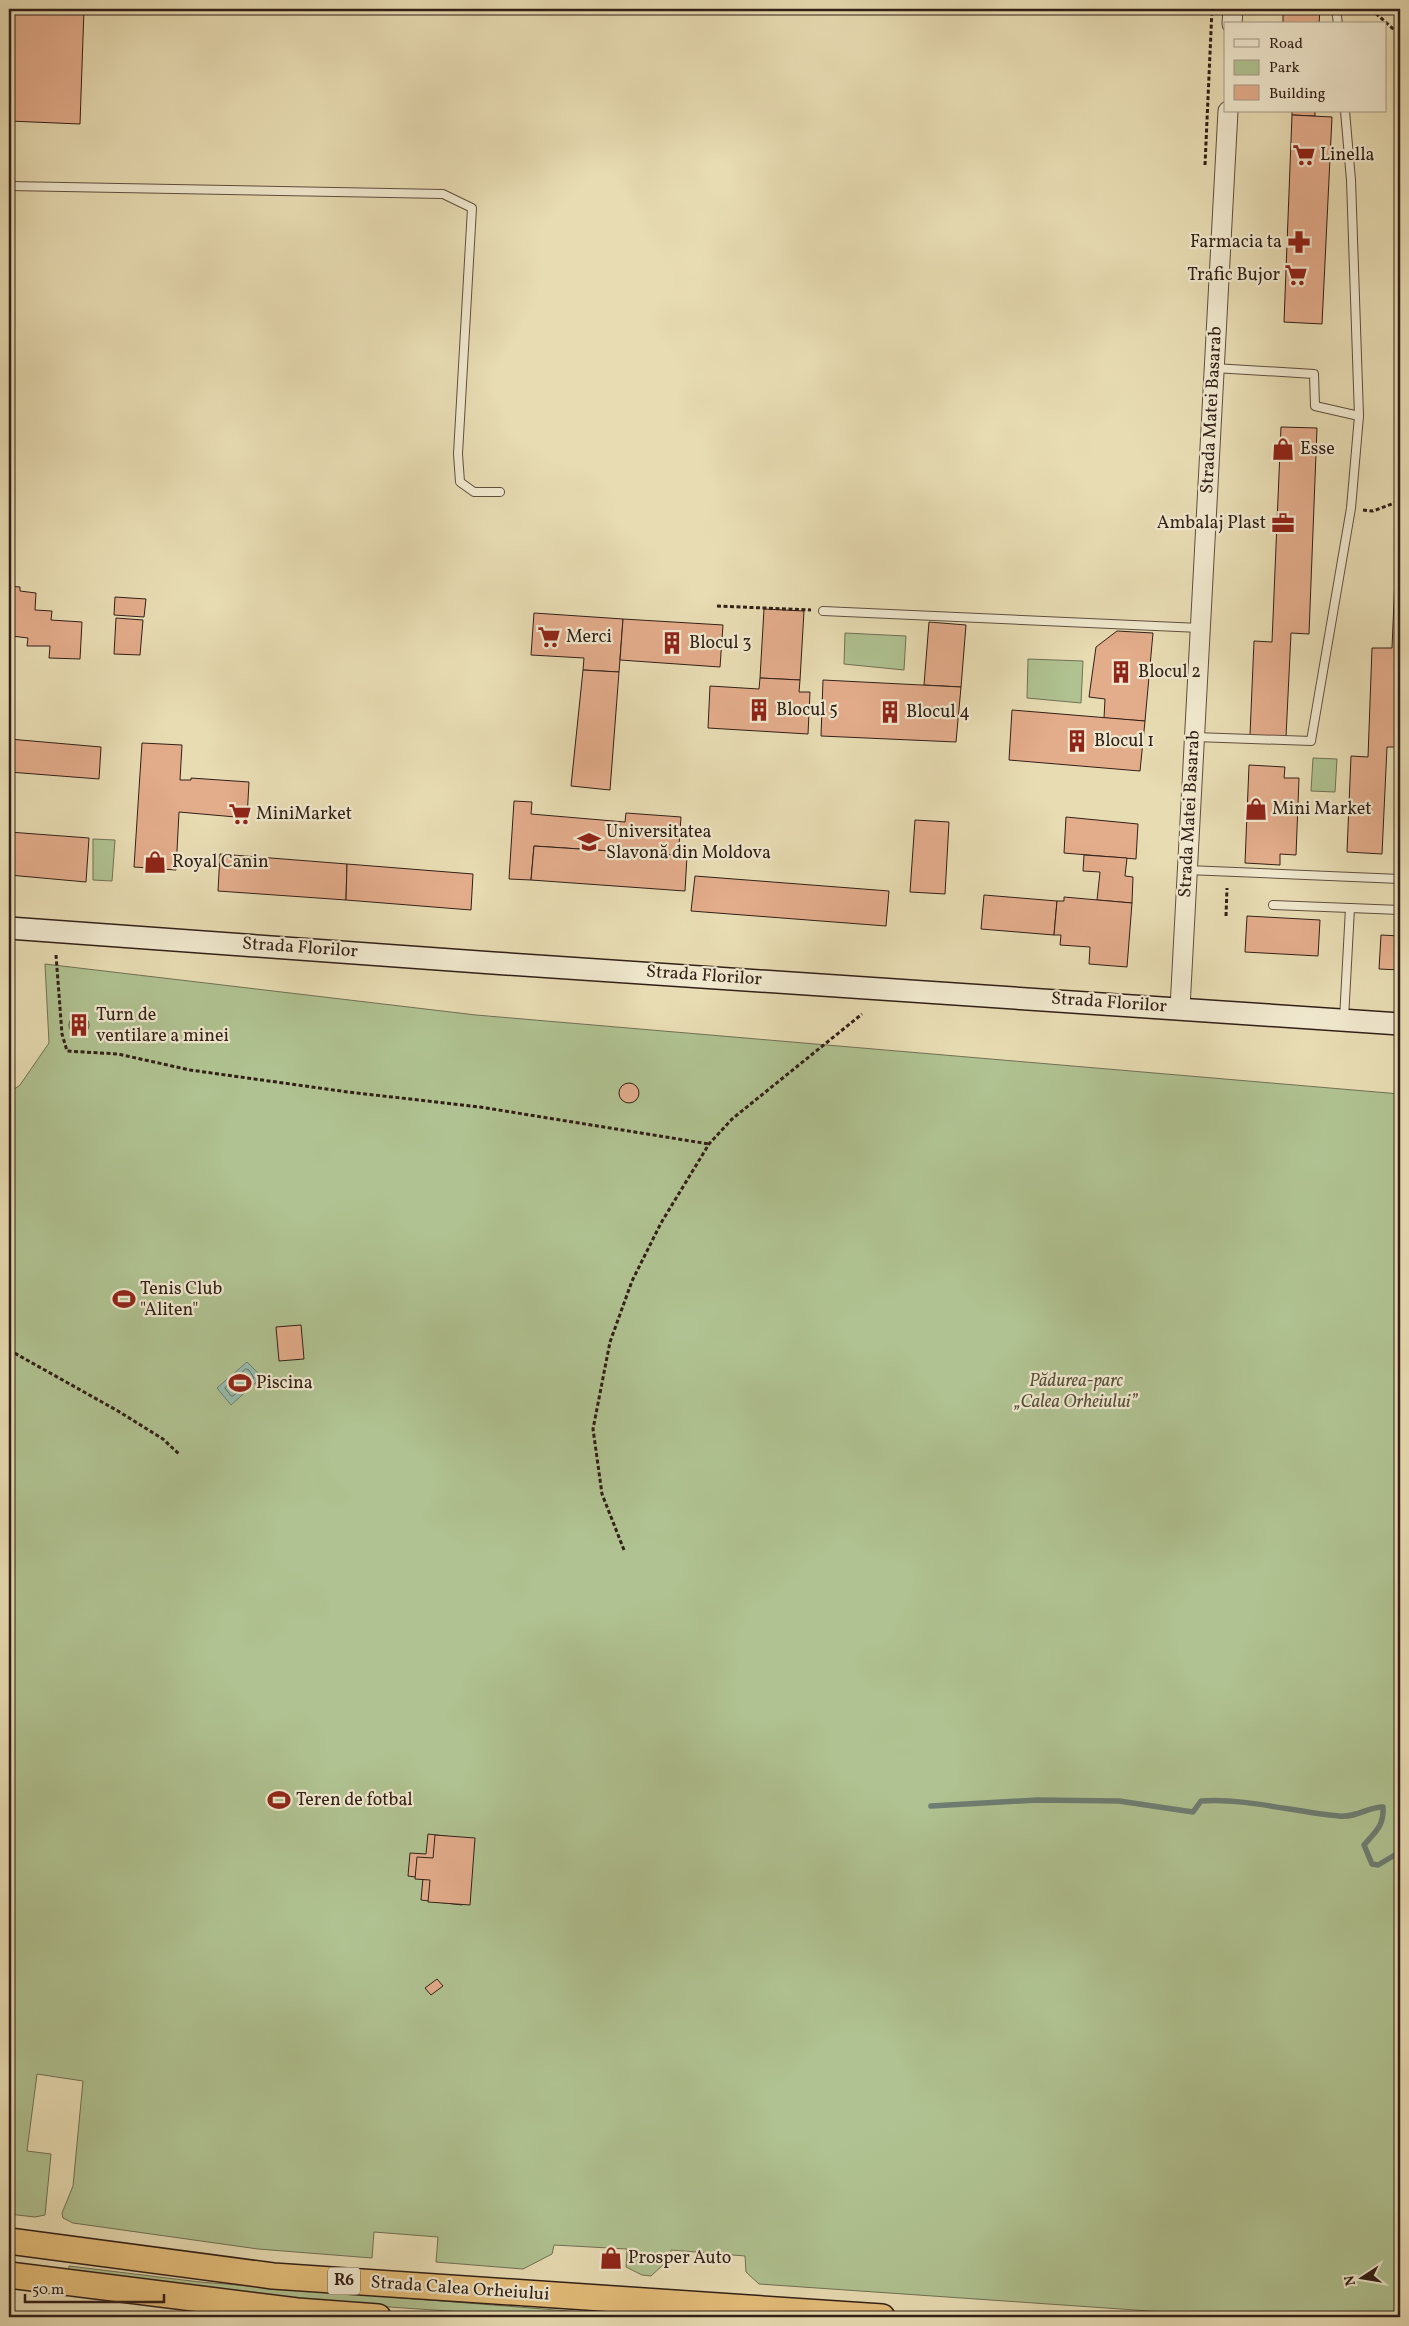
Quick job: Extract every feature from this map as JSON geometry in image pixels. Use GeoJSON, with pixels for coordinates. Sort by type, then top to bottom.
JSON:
{"type":"FeatureCollection","features":[{"type":"Feature","properties":{"kind":"highway","name":"Strada Calea Orheiului"},"geometry":{"type":"LineString","coordinates":[[9,2241],[273,2276],[680,2310],[882,2317]]}},
{"type":"Feature","properties":{"kind":"highway","name":"Strada Calea Orheiului"},"geometry":{"type":"LineString","coordinates":[[9,2275],[297,2314],[378,2317]]}},
{"type":"Feature","properties":{"kind":"main road","name":"Strada Florilor"},"geometry":{"type":"LineString","coordinates":[[9,928],[493,963],[1400,1024]]}},
{"type":"Feature","properties":{"kind":"street"},"geometry":{"type":"LineString","coordinates":[[1232,22],[1233,9]]}},
{"type":"Feature","properties":{"kind":"street","name":"Strada Matei Basarab"},"geometry":{"type":"LineString","coordinates":[[1180,1008],[1228,112]]}},
{"type":"Feature","properties":{"kind":"lane"},"geometry":{"type":"LineString","coordinates":[[1336,9],[1338,22]]}},
{"type":"Feature","properties":{"kind":"lane"},"geometry":{"type":"LineString","coordinates":[[1195,737],[1310,741],[1351,508],[1359,416],[1351,180],[1345,112]]}},
{"type":"Feature","properties":{"kind":"lane"},"geometry":{"type":"LineString","coordinates":[[9,186],[443,194],[472,208],[458,454],[460,482],[474,492],[500,492]]}},
{"type":"Feature","properties":{"kind":"lane"},"geometry":{"type":"LineString","coordinates":[[1214,368],[1314,374],[1315,406],[1359,416]]}},
{"type":"Feature","properties":{"kind":"lane"},"geometry":{"type":"LineString","coordinates":[[823,611],[1200,628]]}},
{"type":"Feature","properties":{"kind":"lane"},"geometry":{"type":"LineString","coordinates":[[1187,870],[1400,879]]}},
{"type":"Feature","properties":{"kind":"lane"},"geometry":{"type":"LineString","coordinates":[[1273,905],[1400,910]]}},
{"type":"Feature","properties":{"kind":"lane"},"geometry":{"type":"LineString","coordinates":[[1344,1019],[1350,908]]}},
{"type":"Feature","properties":{"kind":"path"},"geometry":{"type":"LineString","coordinates":[[1371,9],[1386,22]]}},
{"type":"Feature","properties":{"kind":"path"},"geometry":{"type":"LineString","coordinates":[[1386,22],[1400,35]]}},
{"type":"Feature","properties":{"kind":"path"},"geometry":{"type":"LineString","coordinates":[[1351,508],[1373,511],[1400,501]]}},
{"type":"Feature","properties":{"kind":"path"},"geometry":{"type":"LineString","coordinates":[[717,606],[823,611]]}},
{"type":"Feature","properties":{"kind":"path"},"geometry":{"type":"LineString","coordinates":[[1226,916],[1227,888]]}},
{"type":"Feature","properties":{"kind":"path"},"geometry":{"type":"LineString","coordinates":[[56,955],[62,1034],[67,1051],[118,1054],[190,1070],[348,1092],[489,1108],[709,1144]]}},
{"type":"Feature","properties":{"kind":"path"},"geometry":{"type":"LineString","coordinates":[[624,1550],[602,1494],[594,1450],[593,1429],[610,1342],[636,1272],[661,1223],[709,1144],[732,1119],[862,1014]]}},
{"type":"Feature","properties":{"kind":"path"},"geometry":{"type":"LineString","coordinates":[[9,1350],[164,1438],[180,1454]]}},
{"type":"Feature","properties":{"kind":"green space"},"geometry":{"type":"Polygon","coordinates":[[[845,633],[906,636],[904,670],[844,664],[845,633]]]}},
{"type":"Feature","properties":{"kind":"green space"},"geometry":{"type":"Polygon","coordinates":[[[1028,659],[1083,661],[1081,703],[1027,698],[1028,659]]]}},
{"type":"Feature","properties":{"kind":"green space"},"geometry":{"type":"Polygon","coordinates":[[[1313,758],[1337,759],[1335,792],[1311,791],[1313,758]]]}},
{"type":"Feature","properties":{"kind":"green space"},"geometry":{"type":"Polygon","coordinates":[[[93,839],[115,840],[112,881],[93,880],[93,839]]]}},
{"type":"Feature","properties":{"kind":"green space","name":"Pădurea-parc „Calea Orheiului”"},"geometry":{"type":"Polygon","coordinates":[[[45,964],[476,1015],[1400,1094],[1400,2292],[1394,2317],[1222,2316],[759,2284],[746,2272],[745,2256],[671,2250],[670,2262],[665,2263],[651,2276],[642,2275],[626,2267],[627,2249],[554,2245],[552,2254],[523,2269],[436,2262],[438,2237],[374,2232],[372,2258],[258,2249],[73,2223],[63,2218],[62,2213],[73,2186],[83,2081],[37,2074],[27,2151],[51,2154],[45,2215],[35,2217],[9,2214],[9,1093],[20,1085],[49,1043],[45,964]]]}},
{"type":"Feature","properties":{"kind":"green space"},"geometry":{"type":"Polygon","coordinates":[[[69,2266],[200,2282],[645,2317],[500,2314],[284,2298],[68,2273],[69,2266]]]}},
{"type":"Feature","properties":{"kind":"water","name":"Piscina"},"geometry":{"type":"Polygon","coordinates":[[[247,1362],[262,1377],[231,1405],[217,1388],[247,1362]]]}},
{"type":"Feature","properties":{"kind":"building"},"geometry":{"type":"Polygon","coordinates":[[[9,9],[84,9],[80,124],[9,121],[9,9]]]}},
{"type":"Feature","properties":{"kind":"building"},"geometry":{"type":"Polygon","coordinates":[[[1283,9],[1320,9],[1319,22],[1283,22],[1283,9]]]}},
{"type":"Feature","properties":{"kind":"building"},"geometry":{"type":"Polygon","coordinates":[[[1292,112],[1315,112],[1315,116],[1292,115],[1292,112]]]}},
{"type":"Feature","properties":{"kind":"building"},"geometry":{"type":"Polygon","coordinates":[[[1292,115],[1332,117],[1322,324],[1284,322],[1292,115]]]}},
{"type":"Feature","properties":{"kind":"building"},"geometry":{"type":"Polygon","coordinates":[[[1281,427],[1317,428],[1309,634],[1291,633],[1286,737],[1250,735],[1254,641],[1272,642],[1281,427]]]}},
{"type":"Feature","properties":{"kind":"building"},"geometry":{"type":"Polygon","coordinates":[[[1397,531],[1400,531],[1400,747],[1387,747],[1382,854],[1347,852],[1351,756],[1368,757],[1372,648],[1392,648],[1397,531]]]}},
{"type":"Feature","properties":{"kind":"building"},"geometry":{"type":"Polygon","coordinates":[[[9,586],[20,587],[20,591],[36,593],[35,610],[52,611],[51,620],[82,622],[80,659],[49,658],[50,646],[27,646],[28,638],[12,636],[13,630],[9,630],[9,586]]]}},
{"type":"Feature","properties":{"kind":"building"},"geometry":{"type":"Polygon","coordinates":[[[115,597],[146,599],[144,617],[114,615],[115,597]]]}},
{"type":"Feature","properties":{"kind":"building"},"geometry":{"type":"Polygon","coordinates":[[[764,609],[804,611],[800,680],[760,678],[764,609]]]}},
{"type":"Feature","properties":{"kind":"building"},"geometry":{"type":"Polygon","coordinates":[[[534,613],[623,619],[619,672],[583,670],[584,658],[531,655],[534,613]]]}},
{"type":"Feature","properties":{"kind":"building"},"geometry":{"type":"Polygon","coordinates":[[[116,618],[143,620],[140,655],[114,654],[116,618]]]}},
{"type":"Feature","properties":{"kind":"building","name":"Blocul 3"},"geometry":{"type":"Polygon","coordinates":[[[623,619],[723,625],[720,667],[620,660],[623,619]]]}},
{"type":"Feature","properties":{"kind":"building"},"geometry":{"type":"Polygon","coordinates":[[[929,622],[966,625],[961,687],[924,685],[929,622]]]}},
{"type":"Feature","properties":{"kind":"building","name":"Blocul 2"},"geometry":{"type":"Polygon","coordinates":[[[1117,631],[1153,633],[1145,721],[1104,718],[1105,699],[1089,697],[1096,647],[1117,631]]]}},
{"type":"Feature","properties":{"kind":"building"},"geometry":{"type":"Polygon","coordinates":[[[583,670],[619,672],[610,790],[571,786],[583,670]]]}},
{"type":"Feature","properties":{"kind":"building","name":"Blocul 5"},"geometry":{"type":"Polygon","coordinates":[[[760,678],[800,680],[799,692],[810,692],[808,734],[708,728],[710,686],[759,689],[760,678]]]}},
{"type":"Feature","properties":{"kind":"building","name":"Blocul 4"},"geometry":{"type":"Polygon","coordinates":[[[823,680],[961,687],[956,742],[821,736],[823,680]]]}},
{"type":"Feature","properties":{"kind":"building","name":"Blocul 1"},"geometry":{"type":"Polygon","coordinates":[[[1012,710],[1145,721],[1140,771],[1009,760],[1012,710]]]}},
{"type":"Feature","properties":{"kind":"building"},"geometry":{"type":"Polygon","coordinates":[[[9,739],[101,747],[99,779],[9,772],[9,739]]]}},
{"type":"Feature","properties":{"kind":"building"},"geometry":{"type":"Polygon","coordinates":[[[142,743],[182,745],[180,780],[191,780],[191,778],[249,782],[247,818],[179,812],[176,870],[134,867],[142,743]]]}},
{"type":"Feature","properties":{"kind":"building"},"geometry":{"type":"Polygon","coordinates":[[[1249,765],[1285,767],[1284,778],[1299,778],[1296,855],[1280,854],[1280,865],[1245,863],[1249,765]]]}},
{"type":"Feature","properties":{"kind":"building"},"geometry":{"type":"Polygon","coordinates":[[[514,801],[532,802],[531,814],[625,822],[626,813],[681,817],[679,845],[687,845],[687,856],[534,846],[531,880],[509,879],[514,801]]]}},
{"type":"Feature","properties":{"kind":"building"},"geometry":{"type":"Polygon","coordinates":[[[1066,817],[1138,824],[1136,859],[1064,853],[1066,817]]]}},
{"type":"Feature","properties":{"kind":"building"},"geometry":{"type":"Polygon","coordinates":[[[915,820],[949,822],[945,894],[910,892],[915,820]]]}},
{"type":"Feature","properties":{"kind":"building"},"geometry":{"type":"Polygon","coordinates":[[[9,832],[89,838],[86,882],[9,875],[9,832]]]}},
{"type":"Feature","properties":{"kind":"building"},"geometry":{"type":"Polygon","coordinates":[[[534,846],[687,856],[685,891],[531,880],[534,846]]]}},
{"type":"Feature","properties":{"kind":"building"},"geometry":{"type":"Polygon","coordinates":[[[220,854],[347,864],[346,900],[218,891],[220,854]]]}},
{"type":"Feature","properties":{"kind":"building"},"geometry":{"type":"Polygon","coordinates":[[[1084,855],[1127,858],[1125,876],[1133,877],[1132,903],[1097,900],[1100,872],[1083,871],[1084,855]]]}},
{"type":"Feature","properties":{"kind":"building"},"geometry":{"type":"Polygon","coordinates":[[[347,864],[473,874],[471,910],[346,900],[347,864]]]}},
{"type":"Feature","properties":{"kind":"building"},"geometry":{"type":"Polygon","coordinates":[[[695,876],[889,891],[886,926],[691,911],[695,876]]]}},
{"type":"Feature","properties":{"kind":"building"},"geometry":{"type":"Polygon","coordinates":[[[984,895],[1057,901],[1054,935],[981,929],[984,895]]]}},
{"type":"Feature","properties":{"kind":"building"},"geometry":{"type":"Polygon","coordinates":[[[1064,897],[1132,903],[1127,967],[1089,964],[1090,947],[1060,945],[1061,935],[1054,935],[1057,901],[1064,901],[1064,897]]]}},
{"type":"Feature","properties":{"kind":"building"},"geometry":{"type":"Polygon","coordinates":[[[1247,916],[1320,920],[1318,956],[1245,952],[1247,916]]]}},
{"type":"Feature","properties":{"kind":"building"},"geometry":{"type":"Polygon","coordinates":[[[1381,935],[1400,936],[1400,970],[1379,969],[1381,935]]]}},
{"type":"Feature","properties":{"kind":"building","name":"Turn de ventilare a minei"},"geometry":{"type":"Polygon","coordinates":[[[79,1015],[86,1018],[89,1025],[86,1032],[79,1035],[72,1032],[69,1025],[72,1018],[79,1015]]]}},
{"type":"Feature","properties":{"kind":"building"},"geometry":{"type":"Polygon","coordinates":[[[629,1083],[636,1086],[639,1093],[636,1100],[629,1103],[622,1100],[619,1093],[622,1086],[629,1083]]]}},
{"type":"Feature","properties":{"kind":"building"},"geometry":{"type":"Polygon","coordinates":[[[301,1325],[304,1359],[279,1361],[276,1327],[301,1325]]]}},
{"type":"Feature","properties":{"kind":"building"},"geometry":{"type":"Polygon","coordinates":[[[428,1834],[469,1839],[462,1905],[421,1900],[423,1878],[408,1876],[410,1853],[426,1854],[428,1834]]]}},
{"type":"Feature","properties":{"kind":"building"},"geometry":{"type":"Polygon","coordinates":[[[435,1835],[475,1838],[470,1905],[428,1902],[430,1880],[415,1879],[417,1857],[433,1858],[435,1835]]]}},
{"type":"Feature","properties":{"kind":"building"},"geometry":{"type":"Polygon","coordinates":[[[437,1979],[443,1986],[431,1995],[425,1988],[437,1979]]]}},
{"type":"Feature","properties":{"kind":"waterway"},"geometry":{"type":"LineString","coordinates":[[931,1806],[1037,1800],[1119,1801],[1193,1812],[1201,1801],[1218,1801],[1253,1803],[1345,1816],[1383,1807],[1381,1824],[1364,1845],[1372,1864],[1378,1865],[1400,1852]]}},
{"type":"Feature","properties":{"kind":"place","name":"Linella"},"geometry":{"type":"Point","coordinates":[1304,155]}},
{"type":"Feature","properties":{"kind":"place","name":"Farmacia ta"},"geometry":{"type":"Point","coordinates":[1299,242]}},
{"type":"Feature","properties":{"kind":"place","name":"Trafic Bujor"},"geometry":{"type":"Point","coordinates":[1296,275]}},
{"type":"Feature","properties":{"kind":"place","name":"Esse"},"geometry":{"type":"Point","coordinates":[1283,449]}},
{"type":"Feature","properties":{"kind":"place","name":"Ambalaj Plast"},"geometry":{"type":"Point","coordinates":[1283,523]}},
{"type":"Feature","properties":{"kind":"place","name":"Merci"},"geometry":{"type":"Point","coordinates":[549,637]}},
{"type":"Feature","properties":{"kind":"place","name":"Blocul 3"},"geometry":{"type":"Point","coordinates":[672,643]}},
{"type":"Feature","properties":{"kind":"place","name":"Blocul 2"},"geometry":{"type":"Point","coordinates":[1121,672]}},
{"type":"Feature","properties":{"kind":"place","name":"Blocul 5"},"geometry":{"type":"Point","coordinates":[759,710]}},
{"type":"Feature","properties":{"kind":"place","name":"Blocul 4"},"geometry":{"type":"Point","coordinates":[890,712]}},
{"type":"Feature","properties":{"kind":"place","name":"Blocul 1"},"geometry":{"type":"Point","coordinates":[1077,741]}},
{"type":"Feature","properties":{"kind":"place","name":"Mini Market"},"geometry":{"type":"Point","coordinates":[1256,809]}},
{"type":"Feature","properties":{"kind":"place","name":"MiniMarket"},"geometry":{"type":"Point","coordinates":[240,814]}},
{"type":"Feature","properties":{"kind":"place","name":"Universitatea Slavonă din Moldova"},"geometry":{"type":"Point","coordinates":[589,842]}},
{"type":"Feature","properties":{"kind":"place","name":"Royal Canin"},"geometry":{"type":"Point","coordinates":[155,862]}},
{"type":"Feature","properties":{"kind":"place","name":"Turn de ventilare a minei"},"geometry":{"type":"Point","coordinates":[79,1025]}},
{"type":"Feature","properties":{"kind":"place","name":"Tenis Club \"Aliten\""},"geometry":{"type":"Point","coordinates":[124,1299]}},
{"type":"Feature","properties":{"kind":"place","name":"Piscina"},"geometry":{"type":"Point","coordinates":[240,1383]}},
{"type":"Feature","properties":{"kind":"place","name":"Teren de fotbal"},"geometry":{"type":"Point","coordinates":[279,1800]}},
{"type":"Feature","properties":{"kind":"place","name":"Prosper Auto"},"geometry":{"type":"Point","coordinates":[611,2258]}}]}
